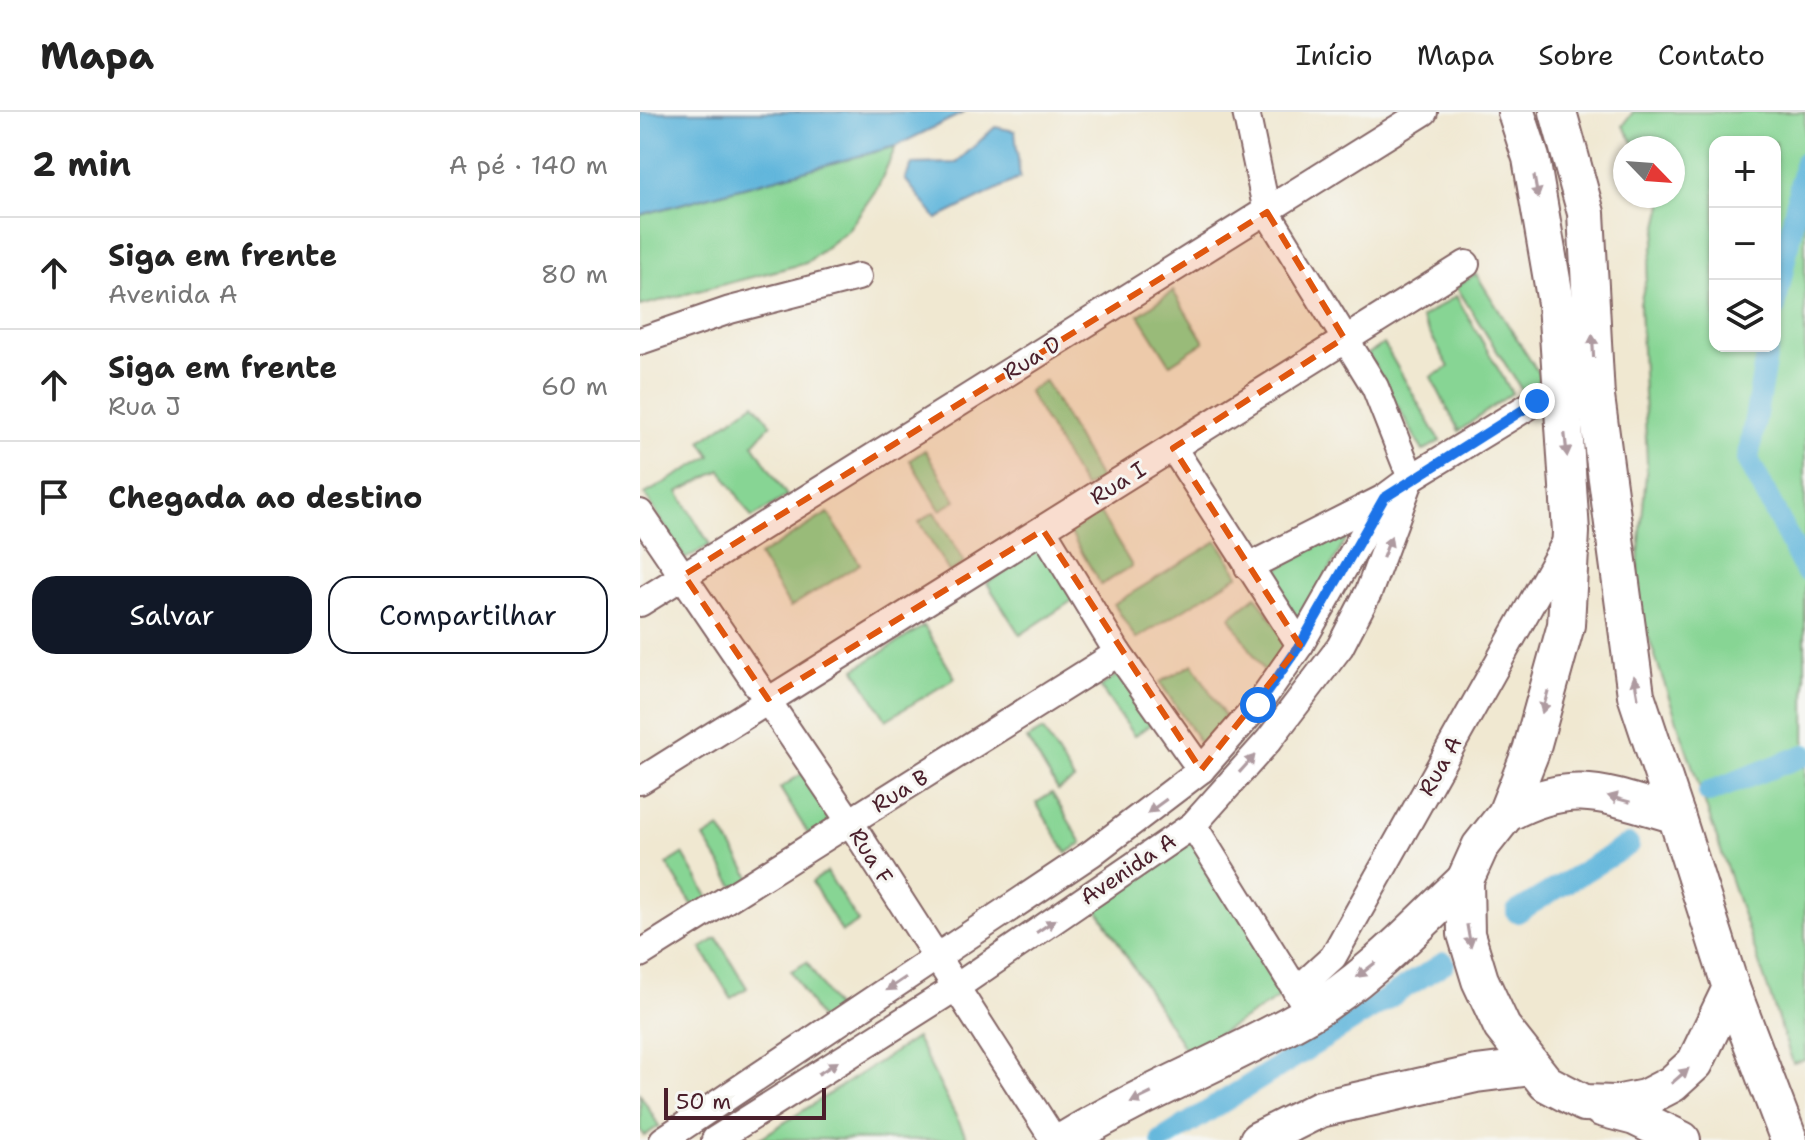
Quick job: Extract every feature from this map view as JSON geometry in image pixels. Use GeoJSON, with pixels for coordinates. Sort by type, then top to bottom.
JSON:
{"type":"FeatureCollection","features":[{"type":"Feature","properties":{"kind":"main road"},"geometry":{"type":"LineString","coordinates":[[1516,112],[1531,158],[1556,303],[1571,532],[1566,625],[1531,751],[1506,814],[1480,847],[1465,880],[1466,934],[1480,980],[1502,1027],[1546,1083],[1584,1103],[1635,1117],[1682,1140]]}},
{"type":"Feature","properties":{"kind":"main road"},"geometry":{"type":"LineString","coordinates":[[1558,112],[1586,213],[1596,397],[1636,695],[1731,988],[1789,1140]]}},
{"type":"Feature","properties":{"kind":"main road"},"geometry":{"type":"LineString","coordinates":[[1506,814],[1537,797],[1572,791],[1607,795],[1676,815]]}},
{"type":"Feature","properties":{"kind":"main road","name":"Rua A"},"geometry":{"type":"LineString","coordinates":[[1065,1140],[1376,963],[1465,880]]}},
{"type":"Feature","properties":{"kind":"main road"},"geometry":{"type":"LineString","coordinates":[[1584,1103],[1630,1101],[1672,1084],[1695,1063],[1731,988]]}},
{"type":"Feature","properties":{"kind":"main road"},"geometry":{"type":"LineString","coordinates":[[1258,1140],[1320,1109],[1476,1074],[1532,1067]]}},
{"type":"Feature","properties":{"kind":"street"},"geometry":{"type":"LineString","coordinates":[[1246,112],[1267,212],[1375,387],[1411,478]]}},
{"type":"Feature","properties":{"kind":"street","name":"Rua D"},"geometry":{"type":"LineString","coordinates":[[640,603],[1424,112]]}},
{"type":"Feature","properties":{"kind":"street","name":"Rua I"},"geometry":{"type":"LineString","coordinates":[[640,781],[1466,264]]}},
{"type":"Feature","properties":{"kind":"street"},"geometry":{"type":"LineString","coordinates":[[640,341],[730,310],[858,277]]}},
{"type":"Feature","properties":{"kind":"street"},"geometry":{"type":"LineString","coordinates":[[1248,567],[1384,498],[1411,478],[1537,401]]}},
{"type":"Feature","properties":{"kind":"street"},"geometry":{"type":"LineString","coordinates":[[1173,448],[1300,645]]}},
{"type":"Feature","properties":{"kind":"street","name":"Avenida A"},"geometry":{"type":"LineString","coordinates":[[715,1140],[955,988],[1193,825],[1269,740],[1340,647],[1369,591],[1411,478]]}},
{"type":"Feature","properties":{"kind":"street","name":"Avenida A"},"geometry":{"type":"LineString","coordinates":[[663,1140],[1104,844],[1201,770],[1258,705],[1300,645],[1384,498]]}},
{"type":"Feature","properties":{"kind":"street","name":"Rua F"},"geometry":{"type":"LineString","coordinates":[[640,513],[850,822],[1054,1140]]}},
{"type":"Feature","properties":{"kind":"street"},"geometry":{"type":"LineString","coordinates":[[1043,530],[1118,653],[1201,770]]}},
{"type":"Feature","properties":{"kind":"street","name":"Rua A"},"geometry":{"type":"LineString","coordinates":[[1303,1002],[1333,957],[1571,532]]}},
{"type":"Feature","properties":{"kind":"street","name":"Rua B"},"geometry":{"type":"LineString","coordinates":[[640,954],[1118,653]]}},
{"type":"Feature","properties":{"kind":"street"},"geometry":{"type":"LineString","coordinates":[[1193,825],[1303,1002]]}},
{"type":"Feature","properties":{"kind":"highlighted area"},"geometry":{"type":"Polygon","coordinates":[[[1267,212],[1344,338],[1173,448],[1300,645],[1201,770],[1043,530],[768,699],[684,575],[1267,212]]]}},
{"type":"Feature","properties":{"kind":"green space"},"geometry":{"type":"Polygon","coordinates":[[[1633,112],[1805,112],[1805,1060],[1793,1063],[1635,597],[1647,463],[1640,304],[1662,208],[1685,208],[1685,136],[1629,136],[1623,126],[1633,112]]]}},
{"type":"Feature","properties":{"kind":"green space"},"geometry":{"type":"Polygon","coordinates":[[[896,146],[878,187],[848,230],[806,263],[640,306],[640,215],[896,146]]]}},
{"type":"Feature","properties":{"kind":"green space"},"geometry":{"type":"Polygon","coordinates":[[[1476,274],[1542,379],[1523,392],[1456,286],[1476,274]]]}},
{"type":"Feature","properties":{"kind":"green space"},"geometry":{"type":"Polygon","coordinates":[[[1173,291],[1204,342],[1170,364],[1139,315],[1173,291]]]}},
{"type":"Feature","properties":{"kind":"green space"},"geometry":{"type":"Polygon","coordinates":[[[1456,296],[1512,393],[1459,431],[1431,377],[1449,367],[1421,318],[1456,296]]]}},
{"type":"Feature","properties":{"kind":"green space"},"geometry":{"type":"Polygon","coordinates":[[[1384,344],[1440,441],[1423,451],[1368,354],[1384,344]]]}},
{"type":"Feature","properties":{"kind":"green space"},"geometry":{"type":"Polygon","coordinates":[[[1045,381],[1100,479],[1084,488],[1028,391],[1045,381]]]}},
{"type":"Feature","properties":{"kind":"green space"},"geometry":{"type":"Polygon","coordinates":[[[754,403],[771,424],[753,444],[787,496],[752,518],[721,470],[678,492],[710,545],[685,559],[645,494],[711,456],[701,441],[754,403]]]}},
{"type":"Feature","properties":{"kind":"green space"},"geometry":{"type":"Polygon","coordinates":[[[925,450],[956,501],[940,510],[910,460],[925,450]]]}},
{"type":"Feature","properties":{"kind":"green space"},"geometry":{"type":"Polygon","coordinates":[[[934,512],[965,563],[949,572],[919,522],[934,512]]]}},
{"type":"Feature","properties":{"kind":"green space"},"geometry":{"type":"Polygon","coordinates":[[[828,513],[860,564],[790,607],[759,556],[828,513]]]}},
{"type":"Feature","properties":{"kind":"green space"},"geometry":{"type":"Polygon","coordinates":[[[1100,513],[1132,566],[1101,585],[1070,532],[1100,513]]]}},
{"type":"Feature","properties":{"kind":"green space"},"geometry":{"type":"Polygon","coordinates":[[[1355,523],[1300,623],[1269,574],[1355,523]]]}},
{"type":"Feature","properties":{"kind":"green space"},"geometry":{"type":"Polygon","coordinates":[[[1217,541],[1239,575],[1136,639],[1114,604],[1217,541]]]}},
{"type":"Feature","properties":{"kind":"green space"},"geometry":{"type":"Polygon","coordinates":[[[1044,545],[1076,598],[1020,635],[987,583],[1044,545]]]}},
{"type":"Feature","properties":{"kind":"green space"},"geometry":{"type":"Polygon","coordinates":[[[1256,596],[1290,647],[1265,673],[1230,617],[1256,596]]]}},
{"type":"Feature","properties":{"kind":"green space"},"geometry":{"type":"Polygon","coordinates":[[[924,626],[955,678],[886,720],[855,669],[924,626]]]}},
{"type":"Feature","properties":{"kind":"green space"},"geometry":{"type":"Polygon","coordinates":[[[1193,664],[1229,723],[1204,749],[1160,682],[1193,664]]]}},
{"type":"Feature","properties":{"kind":"green space"},"geometry":{"type":"Polygon","coordinates":[[[1122,672],[1155,721],[1134,736],[1100,687],[1122,672]]]}},
{"type":"Feature","properties":{"kind":"green space"},"geometry":{"type":"Polygon","coordinates":[[[1043,730],[1074,780],[1058,790],[1027,739],[1043,730]]]}},
{"type":"Feature","properties":{"kind":"green space"},"geometry":{"type":"Polygon","coordinates":[[[808,770],[840,820],[811,838],[780,788],[808,770]]]}},
{"type":"Feature","properties":{"kind":"green space"},"geometry":{"type":"Polygon","coordinates":[[[1052,793],[1082,843],[1067,853],[1036,803],[1052,793]]]}},
{"type":"Feature","properties":{"kind":"green space"},"geometry":{"type":"Polygon","coordinates":[[[720,828],[751,878],[735,888],[704,838],[720,828]]]}},
{"type":"Feature","properties":{"kind":"green space"},"geometry":{"type":"Polygon","coordinates":[[[1193,839],[1289,992],[1187,1053],[1096,907],[1193,839]]]}},
{"type":"Feature","properties":{"kind":"green space"},"geometry":{"type":"Polygon","coordinates":[[[683,854],[713,905],[698,914],[667,864],[683,854]]]}},
{"type":"Feature","properties":{"kind":"green space"},"geometry":{"type":"Polygon","coordinates":[[[827,872],[858,922],[842,932],[812,882],[827,872]]]}},
{"type":"Feature","properties":{"kind":"green space"},"geometry":{"type":"Polygon","coordinates":[[[717,938],[747,988],[731,998],[701,948],[717,938]]]}},
{"type":"Feature","properties":{"kind":"green space"},"geometry":{"type":"Polygon","coordinates":[[[807,962],[838,1012],[822,1022],[791,971],[807,962]]]}},
{"type":"Feature","properties":{"kind":"green space"},"geometry":{"type":"Polygon","coordinates":[[[916,1038],[968,1140],[759,1139],[916,1038]]]}},
{"type":"Feature","properties":{"kind":"green space"},"geometry":{"type":"Polygon","coordinates":[[[640,1094],[659,1126],[644,1136],[640,1130],[640,1094]]]}},
{"type":"Feature","properties":{"kind":"water"},"geometry":{"type":"Polygon","coordinates":[[[640,112],[965,112],[896,146],[640,215],[640,112]]]}},
{"type":"Feature","properties":{"kind":"water"},"geometry":{"type":"Polygon","coordinates":[[[995,127],[1015,131],[1020,178],[937,219],[905,179],[912,164],[956,163],[995,127]]]}},
{"type":"Feature","properties":{"kind":"waterway"},"geometry":{"type":"LineString","coordinates":[[1781,280],[1805,162]]}},
{"type":"Feature","properties":{"kind":"waterway"},"geometry":{"type":"LineString","coordinates":[[1767,352],[1748,459],[1805,570]]}},
{"type":"Feature","properties":{"kind":"waterway"},"geometry":{"type":"LineString","coordinates":[[1709,792],[1805,755]]}},
{"type":"Feature","properties":{"kind":"waterway"},"geometry":{"type":"LineString","coordinates":[[1517,912],[1628,845]]}},
{"type":"Feature","properties":{"kind":"waterway"},"geometry":{"type":"LineString","coordinates":[[1162,1140],[1444,963]]}},
{"type":"Feature","properties":{"kind":"route"},"geometry":{"type":"LineString","coordinates":[[1258,705],[1300,645],[1384,498],[1411,478],[1537,401]]}}]}
